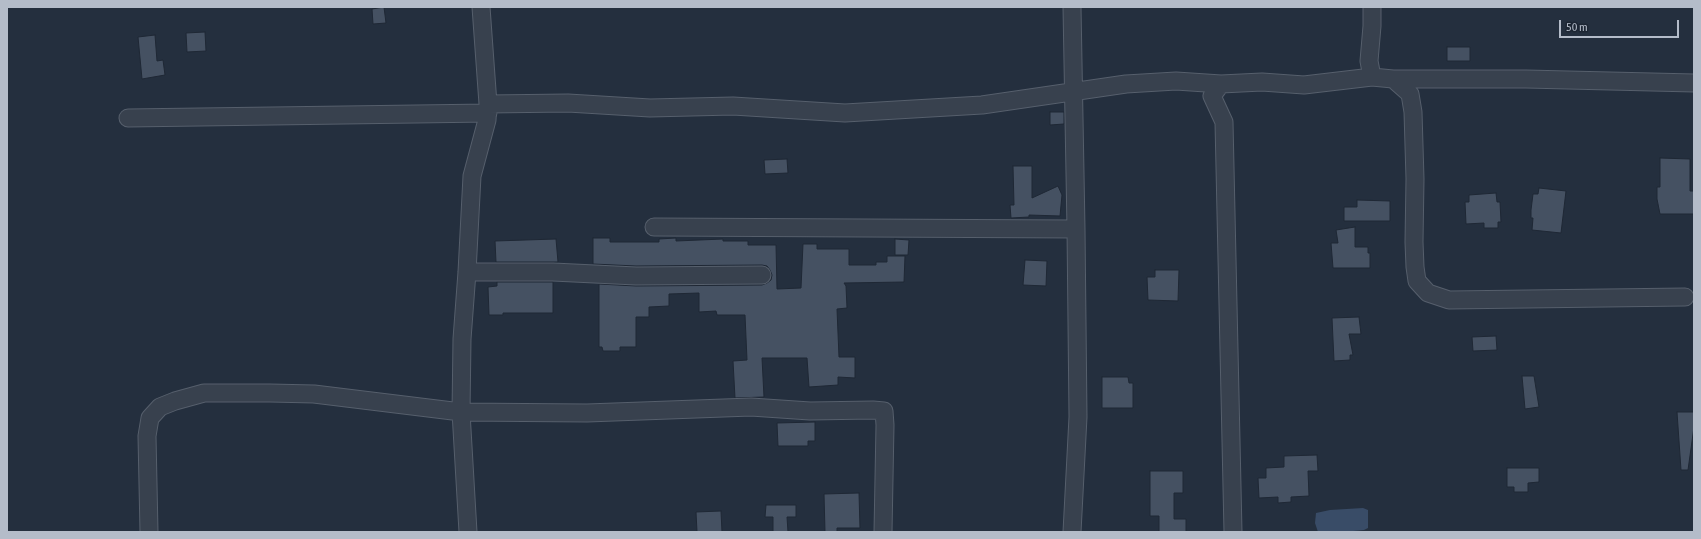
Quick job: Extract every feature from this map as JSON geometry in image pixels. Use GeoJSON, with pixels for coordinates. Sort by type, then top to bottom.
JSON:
{"type":"FeatureCollection","features":[{"type":"Feature","properties":{"kind":"street"},"geometry":{"type":"LineString","coordinates":[[468,532],[461,412],[462,339],[468,272],[472,176],[488,109],[482,7]]}},
{"type":"Feature","properties":{"kind":"street"},"geometry":{"type":"LineString","coordinates":[[1072,7],[1078,417],[1072,532]]}},
{"type":"Feature","properties":{"kind":"street"},"geometry":{"type":"LineString","coordinates":[[1372,7],[1369,61],[1372,77]]}},
{"type":"Feature","properties":{"kind":"street"},"geometry":{"type":"LineString","coordinates":[[128,118],[488,109],[568,103],[650,108],[733,106],[845,113],[982,105],[1126,84],[1176,80],[1220,84],[1262,82],[1304,85],[1372,77],[1393,80],[1526,79],[1694,83]]}},
{"type":"Feature","properties":{"kind":"street"},"geometry":{"type":"LineString","coordinates":[[1393,80],[1410,94],[1413,112],[1416,179],[1414,242],[1415,267],[1417,281],[1428,293],[1449,300],[1685,297]]}},
{"type":"Feature","properties":{"kind":"street"},"geometry":{"type":"LineString","coordinates":[[1220,84],[1212,96],[1224,122],[1232,532]]}},
{"type":"Feature","properties":{"kind":"street"},"geometry":{"type":"LineString","coordinates":[[654,227],[1076,229]]}},
{"type":"Feature","properties":{"kind":"street"},"geometry":{"type":"LineString","coordinates":[[468,272],[552,272],[636,276],[762,275]]}},
{"type":"Feature","properties":{"kind":"street"},"geometry":{"type":"LineString","coordinates":[[149,532],[147,436],[150,418],[160,407],[204,393],[314,394],[461,412],[587,413],[751,407],[810,411],[884,411],[883,532]]}},
{"type":"Feature","properties":{"kind":"water"},"geometry":{"type":"Polygon","coordinates":[[[1363,508],[1368,510],[1368,528],[1364,530],[1343,532],[1318,532],[1315,523],[1316,513],[1330,510],[1363,508]]]}},
{"type":"Feature","properties":{"kind":"building"},"geometry":{"type":"Polygon","coordinates":[[[384,7],[386,23],[373,24],[372,9],[384,7]]]}},
{"type":"Feature","properties":{"kind":"building"},"geometry":{"type":"Polygon","coordinates":[[[205,32],[206,51],[187,52],[186,33],[205,32]]]}},
{"type":"Feature","properties":{"kind":"building"},"geometry":{"type":"Polygon","coordinates":[[[155,35],[157,61],[163,60],[165,75],[142,79],[138,37],[155,35]]]}},
{"type":"Feature","properties":{"kind":"building"},"geometry":{"type":"Polygon","coordinates":[[[1447,47],[1470,47],[1470,61],[1447,61],[1447,47]]]}},
{"type":"Feature","properties":{"kind":"building"},"geometry":{"type":"Polygon","coordinates":[[[1050,112],[1064,112],[1064,124],[1050,125],[1050,112]]]}},
{"type":"Feature","properties":{"kind":"building"},"geometry":{"type":"Polygon","coordinates":[[[1660,158],[1690,159],[1690,191],[1694,191],[1694,214],[1660,214],[1657,199],[1657,187],[1660,187],[1660,158]]]}},
{"type":"Feature","properties":{"kind":"building"},"geometry":{"type":"Polygon","coordinates":[[[787,159],[788,173],[765,174],[764,160],[787,159]]]}},
{"type":"Feature","properties":{"kind":"building"},"geometry":{"type":"Polygon","coordinates":[[[1013,166],[1032,166],[1032,198],[1058,186],[1062,195],[1060,216],[1029,215],[1029,217],[1011,218],[1010,205],[1014,205],[1013,166]]]}},
{"type":"Feature","properties":{"kind":"building"},"geometry":{"type":"Polygon","coordinates":[[[1539,188],[1566,191],[1561,233],[1532,230],[1533,218],[1531,218],[1531,210],[1533,194],[1538,194],[1539,188]]]}},
{"type":"Feature","properties":{"kind":"building"},"geometry":{"type":"Polygon","coordinates":[[[1496,193],[1497,202],[1500,202],[1501,222],[1498,222],[1498,228],[1484,228],[1484,223],[1466,224],[1465,202],[1469,202],[1469,195],[1496,193]]]}},
{"type":"Feature","properties":{"kind":"building"},"geometry":{"type":"Polygon","coordinates":[[[1357,200],[1390,201],[1390,221],[1344,221],[1344,207],[1357,207],[1357,200]]]}},
{"type":"Feature","properties":{"kind":"building"},"geometry":{"type":"Polygon","coordinates":[[[1355,227],[1355,247],[1368,247],[1368,253],[1370,253],[1370,268],[1333,268],[1331,243],[1338,243],[1336,230],[1355,227]]]}},
{"type":"Feature","properties":{"kind":"building"},"geometry":{"type":"Polygon","coordinates":[[[593,238],[610,238],[610,242],[659,242],[659,239],[676,238],[676,241],[723,239],[723,241],[748,241],[748,245],[776,245],[777,289],[801,288],[803,244],[817,244],[817,249],[849,249],[849,265],[876,265],[876,262],[887,262],[887,256],[905,256],[904,282],[844,283],[846,286],[847,308],[837,309],[839,357],[855,357],[855,378],[838,377],[838,385],[809,387],[807,358],[762,358],[764,397],[735,398],[733,361],[747,360],[745,315],[717,315],[716,311],[699,312],[699,293],[669,294],[669,306],[649,307],[649,317],[636,317],[636,347],[620,347],[620,351],[603,351],[602,347],[599,347],[599,284],[636,286],[762,285],[771,280],[772,275],[767,266],[636,266],[593,264],[593,238]]]}},
{"type":"Feature","properties":{"kind":"building"},"geometry":{"type":"Polygon","coordinates":[[[556,239],[558,262],[496,262],[495,241],[556,239]]]}},
{"type":"Feature","properties":{"kind":"building"},"geometry":{"type":"Polygon","coordinates":[[[895,239],[909,240],[908,255],[895,255],[895,239]]]}},
{"type":"Feature","properties":{"kind":"building"},"geometry":{"type":"Polygon","coordinates":[[[1025,260],[1047,261],[1046,286],[1023,285],[1025,260]]]}},
{"type":"Feature","properties":{"kind":"building"},"geometry":{"type":"Polygon","coordinates":[[[1155,270],[1179,270],[1178,301],[1148,300],[1147,277],[1155,277],[1155,270]]]}},
{"type":"Feature","properties":{"kind":"building"},"geometry":{"type":"Polygon","coordinates":[[[497,282],[553,282],[553,313],[503,313],[503,315],[489,315],[488,287],[497,286],[497,282]]]}},
{"type":"Feature","properties":{"kind":"building"},"geometry":{"type":"Polygon","coordinates":[[[1359,317],[1361,334],[1349,334],[1353,355],[1350,355],[1350,360],[1334,361],[1332,318],[1359,317]]]}},
{"type":"Feature","properties":{"kind":"building"},"geometry":{"type":"Polygon","coordinates":[[[1496,336],[1497,350],[1473,351],[1472,337],[1496,336]]]}},
{"type":"Feature","properties":{"kind":"building"},"geometry":{"type":"Polygon","coordinates":[[[1522,376],[1534,376],[1539,407],[1525,409],[1522,376]]]}},
{"type":"Feature","properties":{"kind":"building"},"geometry":{"type":"Polygon","coordinates":[[[1102,377],[1128,377],[1129,383],[1133,383],[1133,408],[1102,408],[1102,377]]]}},
{"type":"Feature","properties":{"kind":"building"},"geometry":{"type":"Polygon","coordinates":[[[1677,412],[1694,412],[1694,427],[1688,470],[1681,470],[1677,412]]]}},
{"type":"Feature","properties":{"kind":"building"},"geometry":{"type":"Polygon","coordinates":[[[815,422],[815,441],[808,441],[808,446],[778,446],[777,423],[815,422]]]}},
{"type":"Feature","properties":{"kind":"building"},"geometry":{"type":"Polygon","coordinates":[[[1317,455],[1318,471],[1308,471],[1309,496],[1291,497],[1291,502],[1278,503],[1278,497],[1259,498],[1258,478],[1266,478],[1266,468],[1284,467],[1284,456],[1317,455]]]}},
{"type":"Feature","properties":{"kind":"building"},"geometry":{"type":"Polygon","coordinates":[[[1507,468],[1539,468],[1539,482],[1528,483],[1528,492],[1514,492],[1514,487],[1507,487],[1507,468]]]}},
{"type":"Feature","properties":{"kind":"building"},"geometry":{"type":"Polygon","coordinates":[[[1150,471],[1183,471],[1183,493],[1174,493],[1174,519],[1186,519],[1186,532],[1159,532],[1159,516],[1150,516],[1150,471]]]}},
{"type":"Feature","properties":{"kind":"building"},"geometry":{"type":"Polygon","coordinates":[[[859,493],[860,528],[837,528],[837,532],[825,532],[824,494],[859,493]]]}},
{"type":"Feature","properties":{"kind":"building"},"geometry":{"type":"Polygon","coordinates":[[[766,505],[796,505],[796,517],[787,517],[788,532],[773,532],[773,517],[765,517],[766,505]]]}},
{"type":"Feature","properties":{"kind":"building"},"geometry":{"type":"Polygon","coordinates":[[[721,511],[722,532],[697,532],[696,512],[721,511]]]}}]}
